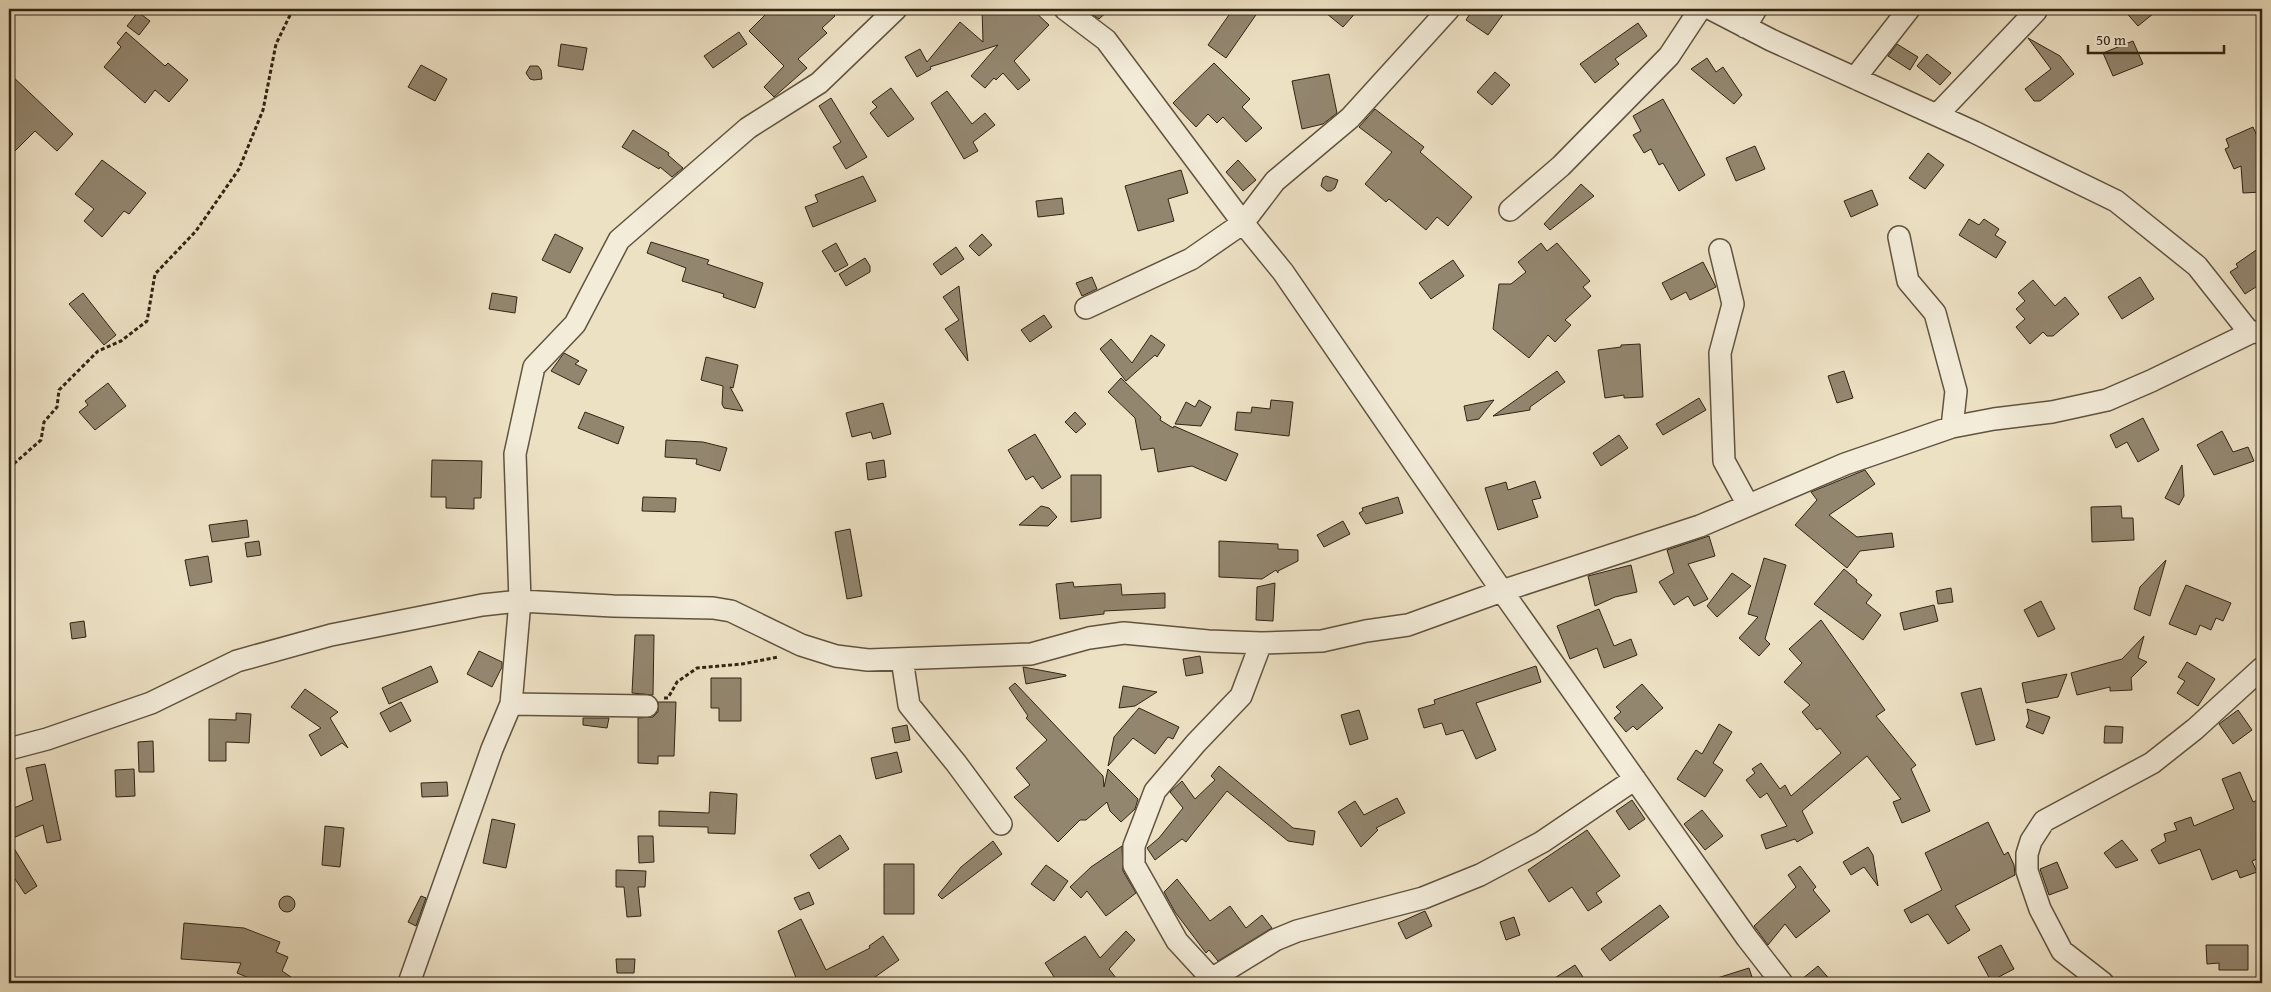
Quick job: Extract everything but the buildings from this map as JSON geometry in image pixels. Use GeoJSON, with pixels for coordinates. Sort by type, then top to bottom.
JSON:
{"type":"FeatureCollection","features":[{"type":"Feature","properties":{"kind":"street"},"geometry":{"type":"LineString","coordinates":[[409,983],[492,749],[511,704],[520,601],[515,454],[534,367],[575,324],[619,240],[748,128],[819,82],[896,9]]}},
{"type":"Feature","properties":{"kind":"street"},"geometry":{"type":"LineString","coordinates":[[1065,9],[1106,40],[1243,223],[1283,272],[1502,591],[1747,938],[1782,983]]}},
{"type":"Feature","properties":{"kind":"street"},"geometry":{"type":"LineString","coordinates":[[1086,308],[1191,259],[1243,223],[1275,181],[1350,118],[1449,9]]}},
{"type":"Feature","properties":{"kind":"street"},"geometry":{"type":"LineString","coordinates":[[1510,210],[1561,166],[1669,56],[1700,9]]}},
{"type":"Feature","properties":{"kind":"street"},"geometry":{"type":"LineString","coordinates":[[9,749],[47,739],[151,703],[237,661],[331,635],[482,605],[520,601],[613,606],[713,608],[731,611],[790,640],[836,656],[868,660],[1031,654],[1089,638],[1124,633],[1178,640],[1261,643],[1322,641],[1408,624],[1700,526],[1845,464],[1952,427],[1994,419],[2052,412],[2107,400],[2256,332],[2197,266],[2116,201],[1855,78],[1751,18],[1711,9]]}},
{"type":"Feature","properties":{"kind":"street"},"geometry":{"type":"LineString","coordinates":[[1855,78],[1909,9]]}},
{"type":"Feature","properties":{"kind":"street"},"geometry":{"type":"LineString","coordinates":[[1936,115],[2036,11]]}},
{"type":"Feature","properties":{"kind":"street"},"geometry":{"type":"LineString","coordinates":[[1899,237],[1908,281],[1935,313],[1956,391],[1952,427]]}},
{"type":"Feature","properties":{"kind":"street"},"geometry":{"type":"LineString","coordinates":[[1720,250],[1733,304],[1720,353],[1724,461],[1748,506]]}},
{"type":"Feature","properties":{"kind":"street"},"geometry":{"type":"LineString","coordinates":[[1261,643],[1240,696],[1155,791],[1134,846],[1134,864],[1177,941],[1208,981],[1275,940],[1297,931],[1423,898],[1480,875],[1542,842],[1635,779]]}},
{"type":"Feature","properties":{"kind":"street"},"geometry":{"type":"LineString","coordinates":[[902,660],[909,705],[956,763],[1001,824]]}},
{"type":"Feature","properties":{"kind":"street"},"geometry":{"type":"LineString","coordinates":[[2103,983],[2062,951],[2040,909],[2027,871],[2027,854],[2031,841],[2044,821],[2152,763],[2195,729],[2262,668]]}},
{"type":"Feature","properties":{"kind":"street"},"geometry":{"type":"LineString","coordinates":[[511,704],[647,706]]}},
{"type":"Feature","properties":{"kind":"path"},"geometry":{"type":"LineString","coordinates":[[9,468],[41,440],[44,422],[57,407],[59,390],[98,352],[121,341],[148,321],[155,274],[196,231],[238,169],[263,110],[276,44],[293,9]]}},
{"type":"Feature","properties":{"kind":"path"},"geometry":{"type":"LineString","coordinates":[[647,706],[659,699],[668,698],[677,682],[697,668],[742,664],[778,656],[790,640]]}}]}
